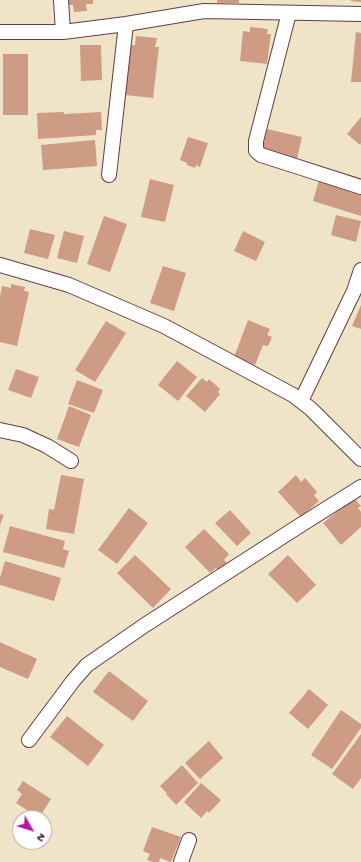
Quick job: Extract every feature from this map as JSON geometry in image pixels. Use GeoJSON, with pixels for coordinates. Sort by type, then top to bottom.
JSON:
{"type":"FeatureCollection","features":[{"type":"Feature","properties":{"kind":"street"},"geometry":{"type":"LineString","coordinates":[[61,0],[63,32]]}},
{"type":"Feature","properties":{"kind":"street"},"geometry":{"type":"LineString","coordinates":[[0,32],[63,32],[126,24],[204,6],[289,13],[361,14]]}},
{"type":"Feature","properties":{"kind":"street"},"geometry":{"type":"LineString","coordinates":[[289,13],[256,141],[256,151],[261,155],[361,187]]}},
{"type":"Feature","properties":{"kind":"street"},"geometry":{"type":"LineString","coordinates":[[109,175],[126,24]]}},
{"type":"Feature","properties":{"kind":"street"},"geometry":{"type":"LineString","coordinates":[[0,265],[69,285],[164,326],[287,391],[311,409],[361,459]]}},
{"type":"Feature","properties":{"kind":"street"},"geometry":{"type":"LineString","coordinates":[[301,401],[354,291],[361,270]]}},
{"type":"Feature","properties":{"kind":"street"},"geometry":{"type":"LineString","coordinates":[[0,430],[22,435],[47,446],[71,461]]}},
{"type":"Feature","properties":{"kind":"street"},"geometry":{"type":"LineString","coordinates":[[28,740],[87,665],[144,625],[361,487]]}},
{"type":"Feature","properties":{"kind":"street"},"geometry":{"type":"LineString","coordinates":[[181,862],[189,840]]}},
{"type":"Feature","properties":{"kind":"building"},"geometry":{"type":"Polygon","coordinates":[[[67,0],[93,0],[93,4],[86,4],[87,11],[74,12],[73,5],[67,5],[67,0]]]}},
{"type":"Feature","properties":{"kind":"building"},"geometry":{"type":"Polygon","coordinates":[[[217,0],[239,0],[239,3],[217,3],[217,0]]]}},
{"type":"Feature","properties":{"kind":"building"},"geometry":{"type":"Polygon","coordinates":[[[361,0],[361,2],[351,1],[361,0]]]}},
{"type":"Feature","properties":{"kind":"building"},"geometry":{"type":"Polygon","coordinates":[[[250,27],[268,29],[267,34],[271,34],[267,64],[240,61],[243,31],[250,32],[250,27]]]}},
{"type":"Feature","properties":{"kind":"building"},"geometry":{"type":"Polygon","coordinates":[[[356,32],[361,33],[361,82],[351,82],[356,32]]]}},
{"type":"Feature","properties":{"kind":"building"},"geometry":{"type":"Polygon","coordinates":[[[136,36],[157,38],[155,47],[159,47],[153,98],[125,95],[130,45],[135,45],[136,36]]]}},
{"type":"Feature","properties":{"kind":"building"},"geometry":{"type":"Polygon","coordinates":[[[80,45],[101,45],[102,80],[81,81],[80,45]]]}},
{"type":"Feature","properties":{"kind":"building"},"geometry":{"type":"Polygon","coordinates":[[[3,54],[28,54],[28,115],[3,115],[3,54]]]}},
{"type":"Feature","properties":{"kind":"building"},"geometry":{"type":"Polygon","coordinates":[[[64,112],[64,114],[101,112],[102,130],[96,130],[96,135],[38,139],[37,113],[64,112]]]}},
{"type":"Feature","properties":{"kind":"building"},"geometry":{"type":"Polygon","coordinates":[[[361,117],[361,143],[360,145],[347,134],[361,117]]]}},
{"type":"Feature","properties":{"kind":"building"},"geometry":{"type":"Polygon","coordinates":[[[267,129],[302,137],[297,159],[262,151],[267,129]]]}},
{"type":"Feature","properties":{"kind":"building"},"geometry":{"type":"Polygon","coordinates":[[[188,137],[208,143],[200,167],[196,165],[195,168],[180,160],[188,137]]]}},
{"type":"Feature","properties":{"kind":"building"},"geometry":{"type":"Polygon","coordinates":[[[95,140],[97,166],[43,170],[41,145],[95,140]]]}},
{"type":"Feature","properties":{"kind":"building"},"geometry":{"type":"Polygon","coordinates":[[[320,177],[361,190],[361,216],[313,201],[320,177]]]}},
{"type":"Feature","properties":{"kind":"building"},"geometry":{"type":"Polygon","coordinates":[[[150,179],[174,185],[165,222],[141,217],[150,179]]]}},
{"type":"Feature","properties":{"kind":"building"},"geometry":{"type":"Polygon","coordinates":[[[336,215],[361,221],[356,242],[331,235],[336,215]]]}},
{"type":"Feature","properties":{"kind":"building"},"geometry":{"type":"Polygon","coordinates":[[[104,216],[127,224],[110,272],[87,264],[104,216]]]}},
{"type":"Feature","properties":{"kind":"building"},"geometry":{"type":"Polygon","coordinates":[[[30,229],[55,235],[48,259],[24,253],[30,229]]]}},
{"type":"Feature","properties":{"kind":"building"},"geometry":{"type":"Polygon","coordinates":[[[64,231],[84,236],[77,263],[57,258],[64,231]]]}},
{"type":"Feature","properties":{"kind":"building"},"geometry":{"type":"Polygon","coordinates":[[[243,231],[265,242],[256,261],[234,251],[243,231]]]}},
{"type":"Feature","properties":{"kind":"building"},"geometry":{"type":"Polygon","coordinates":[[[163,266],[186,273],[174,311],[150,303],[163,266]]]}},
{"type":"Feature","properties":{"kind":"building"},"geometry":{"type":"Polygon","coordinates":[[[11,284],[25,287],[24,291],[29,292],[17,346],[0,342],[0,296],[2,286],[11,288],[11,284]]]}},
{"type":"Feature","properties":{"kind":"building"},"geometry":{"type":"Polygon","coordinates":[[[361,305],[361,329],[352,326],[361,305]]]}},
{"type":"Feature","properties":{"kind":"building"},"geometry":{"type":"Polygon","coordinates":[[[248,320],[270,329],[267,335],[272,337],[268,346],[263,345],[255,365],[234,357],[248,320]]]}},
{"type":"Feature","properties":{"kind":"building"},"geometry":{"type":"Polygon","coordinates":[[[106,321],[126,333],[95,382],[75,370],[106,321]]]}},
{"type":"Feature","properties":{"kind":"building"},"geometry":{"type":"Polygon","coordinates":[[[177,361],[197,377],[178,401],[158,385],[177,361]]]}},
{"type":"Feature","properties":{"kind":"building"},"geometry":{"type":"Polygon","coordinates":[[[16,369],[39,377],[31,398],[8,390],[16,369]]]}},
{"type":"Feature","properties":{"kind":"building"},"geometry":{"type":"Polygon","coordinates":[[[202,378],[207,382],[209,379],[220,389],[218,392],[220,394],[205,412],[186,396],[202,378]]]}},
{"type":"Feature","properties":{"kind":"building"},"geometry":{"type":"Polygon","coordinates":[[[77,380],[103,390],[94,413],[68,404],[77,380]]]}},
{"type":"Feature","properties":{"kind":"building"},"geometry":{"type":"Polygon","coordinates":[[[69,406],[91,415],[79,447],[57,439],[69,406]]]}},
{"type":"Feature","properties":{"kind":"building"},"geometry":{"type":"Polygon","coordinates":[[[61,475],[84,479],[74,534],[46,529],[49,509],[54,510],[61,475]]]}},
{"type":"Feature","properties":{"kind":"building"},"geometry":{"type":"Polygon","coordinates":[[[296,475],[301,482],[305,478],[317,492],[314,495],[319,501],[301,517],[278,492],[296,475]]]}},
{"type":"Feature","properties":{"kind":"building"},"geometry":{"type":"Polygon","coordinates":[[[354,498],[361,506],[358,508],[361,512],[361,527],[341,545],[323,523],[354,498]]]}},
{"type":"Feature","properties":{"kind":"building"},"geometry":{"type":"Polygon","coordinates":[[[129,508],[148,523],[117,564],[98,550],[129,508]]]}},
{"type":"Feature","properties":{"kind":"building"},"geometry":{"type":"Polygon","coordinates":[[[230,510],[251,533],[237,546],[215,523],[230,510]]]}},
{"type":"Feature","properties":{"kind":"building"},"geometry":{"type":"Polygon","coordinates":[[[0,514],[4,515],[0,525],[0,514]]]}},
{"type":"Feature","properties":{"kind":"building"},"geometry":{"type":"Polygon","coordinates":[[[10,526],[65,541],[63,549],[69,551],[64,568],[3,552],[10,526]]]}},
{"type":"Feature","properties":{"kind":"building"},"geometry":{"type":"Polygon","coordinates":[[[204,529],[229,554],[224,560],[228,564],[220,572],[216,568],[210,573],[185,547],[204,529]]]}},
{"type":"Feature","properties":{"kind":"building"},"geometry":{"type":"Polygon","coordinates":[[[135,555],[171,589],[153,608],[117,573],[135,555]]]}},
{"type":"Feature","properties":{"kind":"building"},"geometry":{"type":"Polygon","coordinates":[[[288,555],[316,585],[297,603],[268,574],[288,555]]]}},
{"type":"Feature","properties":{"kind":"building"},"geometry":{"type":"Polygon","coordinates":[[[5,561],[61,578],[54,601],[0,585],[0,578],[5,561]]]}},
{"type":"Feature","properties":{"kind":"building"},"geometry":{"type":"Polygon","coordinates":[[[0,642],[37,659],[28,679],[0,667],[0,642]]]}},
{"type":"Feature","properties":{"kind":"building"},"geometry":{"type":"Polygon","coordinates":[[[109,671],[148,701],[133,721],[93,692],[109,671]]]}},
{"type":"Feature","properties":{"kind":"building"},"geometry":{"type":"Polygon","coordinates":[[[309,689],[328,705],[308,729],[289,713],[309,689]]]}},
{"type":"Feature","properties":{"kind":"building"},"geometry":{"type":"Polygon","coordinates":[[[341,710],[361,724],[361,728],[332,769],[311,755],[341,710]]]}},
{"type":"Feature","properties":{"kind":"building"},"geometry":{"type":"Polygon","coordinates":[[[67,716],[104,745],[88,766],[50,737],[67,716]]]}},
{"type":"Feature","properties":{"kind":"building"},"geometry":{"type":"Polygon","coordinates":[[[361,734],[361,778],[353,789],[332,774],[361,734]]]}},
{"type":"Feature","properties":{"kind":"building"},"geometry":{"type":"Polygon","coordinates":[[[209,741],[223,758],[200,779],[185,763],[209,741]]]}},
{"type":"Feature","properties":{"kind":"building"},"geometry":{"type":"Polygon","coordinates":[[[182,765],[198,783],[176,805],[160,786],[182,765]]]}},
{"type":"Feature","properties":{"kind":"building"},"geometry":{"type":"Polygon","coordinates":[[[23,781],[51,799],[44,810],[27,810],[16,803],[22,794],[17,790],[23,781]]]}},
{"type":"Feature","properties":{"kind":"building"},"geometry":{"type":"Polygon","coordinates":[[[201,783],[221,800],[209,813],[207,811],[201,818],[184,802],[201,783]]]}},
{"type":"Feature","properties":{"kind":"building"},"geometry":{"type":"Polygon","coordinates":[[[152,827],[181,837],[171,862],[160,858],[159,862],[147,860],[150,854],[143,851],[152,827]]]}}]}
